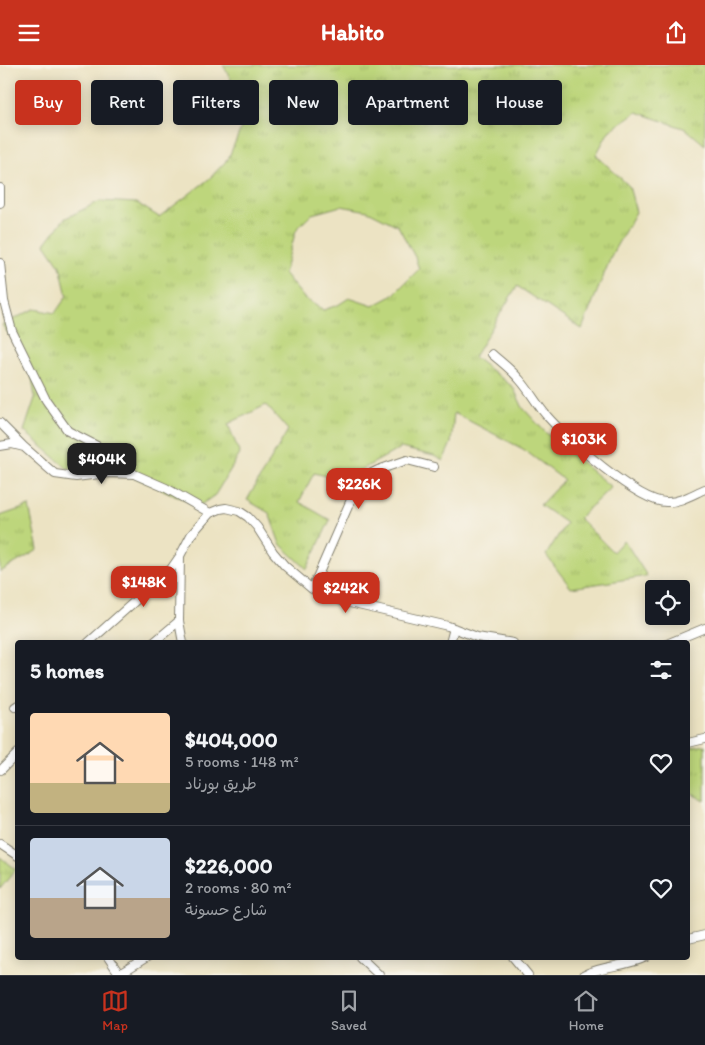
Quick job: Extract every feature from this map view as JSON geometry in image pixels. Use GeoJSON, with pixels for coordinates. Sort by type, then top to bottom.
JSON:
{"type":"FeatureCollection","features":[{"type":"Feature","properties":{"kind":"street"},"geometry":{"type":"LineString","coordinates":[[0,188],[0,203]]}},
{"type":"Feature","properties":{"kind":"street"},"geometry":{"type":"LineString","coordinates":[[0,263],[4,301],[12,331],[46,400],[68,431],[97,446],[134,474],[166,488],[210,513]]}},
{"type":"Feature","properties":{"kind":"street"},"geometry":{"type":"LineString","coordinates":[[492,354],[519,379],[546,416],[567,436],[624,483],[648,499],[664,503],[675,502],[705,489]]}},
{"type":"Feature","properties":{"kind":"street"},"geometry":{"type":"LineString","coordinates":[[0,423],[55,474],[76,477],[107,473],[134,474]]}},
{"type":"Feature","properties":{"kind":"street"},"geometry":{"type":"LineString","coordinates":[[0,446],[12,444],[24,447]]}},
{"type":"Feature","properties":{"kind":"street"},"geometry":{"type":"LineString","coordinates":[[312,589],[360,479],[378,470],[407,460],[434,467]]}},
{"type":"Feature","properties":{"kind":"street"},"geometry":{"type":"LineString","coordinates":[[91,640],[170,569],[180,556],[191,535],[210,513],[226,508],[239,511],[248,517],[258,527],[273,551],[285,565],[312,589],[341,601],[454,628],[477,637],[495,640]]}},
{"type":"Feature","properties":{"kind":"street"},"geometry":{"type":"LineString","coordinates":[[180,556],[179,621],[182,640]]}},
{"type":"Feature","properties":{"kind":"street"},"geometry":{"type":"LineString","coordinates":[[157,640],[179,621]]}},
{"type":"Feature","properties":{"kind":"street"},"geometry":{"type":"LineString","coordinates":[[451,640],[454,628]]}},
{"type":"Feature","properties":{"kind":"street"},"geometry":{"type":"LineString","coordinates":[[676,640],[705,628]]}},
{"type":"Feature","properties":{"kind":"street"},"geometry":{"type":"LineString","coordinates":[[690,743],[705,739]]}},
{"type":"Feature","properties":{"kind":"street"},"geometry":{"type":"LineString","coordinates":[[1,770],[15,756]]}},
{"type":"Feature","properties":{"kind":"street"},"geometry":{"type":"LineString","coordinates":[[0,844],[15,854]]}},
{"type":"Feature","properties":{"kind":"street"},"geometry":{"type":"LineString","coordinates":[[690,939],[705,935]]}},
{"type":"Feature","properties":{"kind":"street"},"geometry":{"type":"LineString","coordinates":[[110,960],[120,974],[142,960]]}},
{"type":"Feature","properties":{"kind":"street"},"geometry":{"type":"LineString","coordinates":[[363,960],[379,975]]}},
{"type":"Feature","properties":{"kind":"street"},"geometry":{"type":"LineString","coordinates":[[516,960],[528,975]]}},
{"type":"Feature","properties":{"kind":"street"},"geometry":{"type":"LineString","coordinates":[[584,975],[598,970],[626,965],[638,960]]}},
{"type":"Feature","properties":{"kind":"green space"},"geometry":{"type":"Polygon","coordinates":[[[223,65],[705,65],[705,145],[686,129],[637,112],[609,131],[596,155],[629,186],[636,212],[613,252],[582,329],[517,286],[474,357],[513,387],[523,408],[545,432],[611,487],[579,518],[613,552],[624,540],[647,576],[571,588],[546,555],[566,523],[540,505],[564,480],[523,449],[454,413],[451,443],[443,461],[434,456],[401,448],[342,480],[314,473],[299,502],[330,520],[307,569],[280,544],[269,513],[247,500],[288,430],[266,405],[228,424],[240,454],[215,495],[199,506],[125,473],[109,459],[68,469],[24,431],[35,398],[30,363],[2,325],[34,309],[55,313],[67,296],[60,266],[45,244],[64,219],[100,201],[137,203],[159,217],[209,179],[228,159],[242,125],[259,125],[259,80],[231,80],[223,65]],[[341,206],[312,214],[296,230],[284,273],[304,298],[323,310],[338,305],[349,298],[373,306],[392,296],[419,269],[415,257],[398,226],[368,211],[341,206]]]}},
{"type":"Feature","properties":{"kind":"green space"},"geometry":{"type":"Polygon","coordinates":[[[29,506],[38,550],[0,572],[0,516],[29,506]]]}},
{"type":"Feature","properties":{"kind":"green space"},"geometry":{"type":"Polygon","coordinates":[[[705,745],[705,801],[690,793],[690,748],[705,745]]]}},
{"type":"Feature","properties":{"kind":"green space"},"geometry":{"type":"Polygon","coordinates":[[[0,857],[15,870],[0,889],[0,857]]]}}]}
